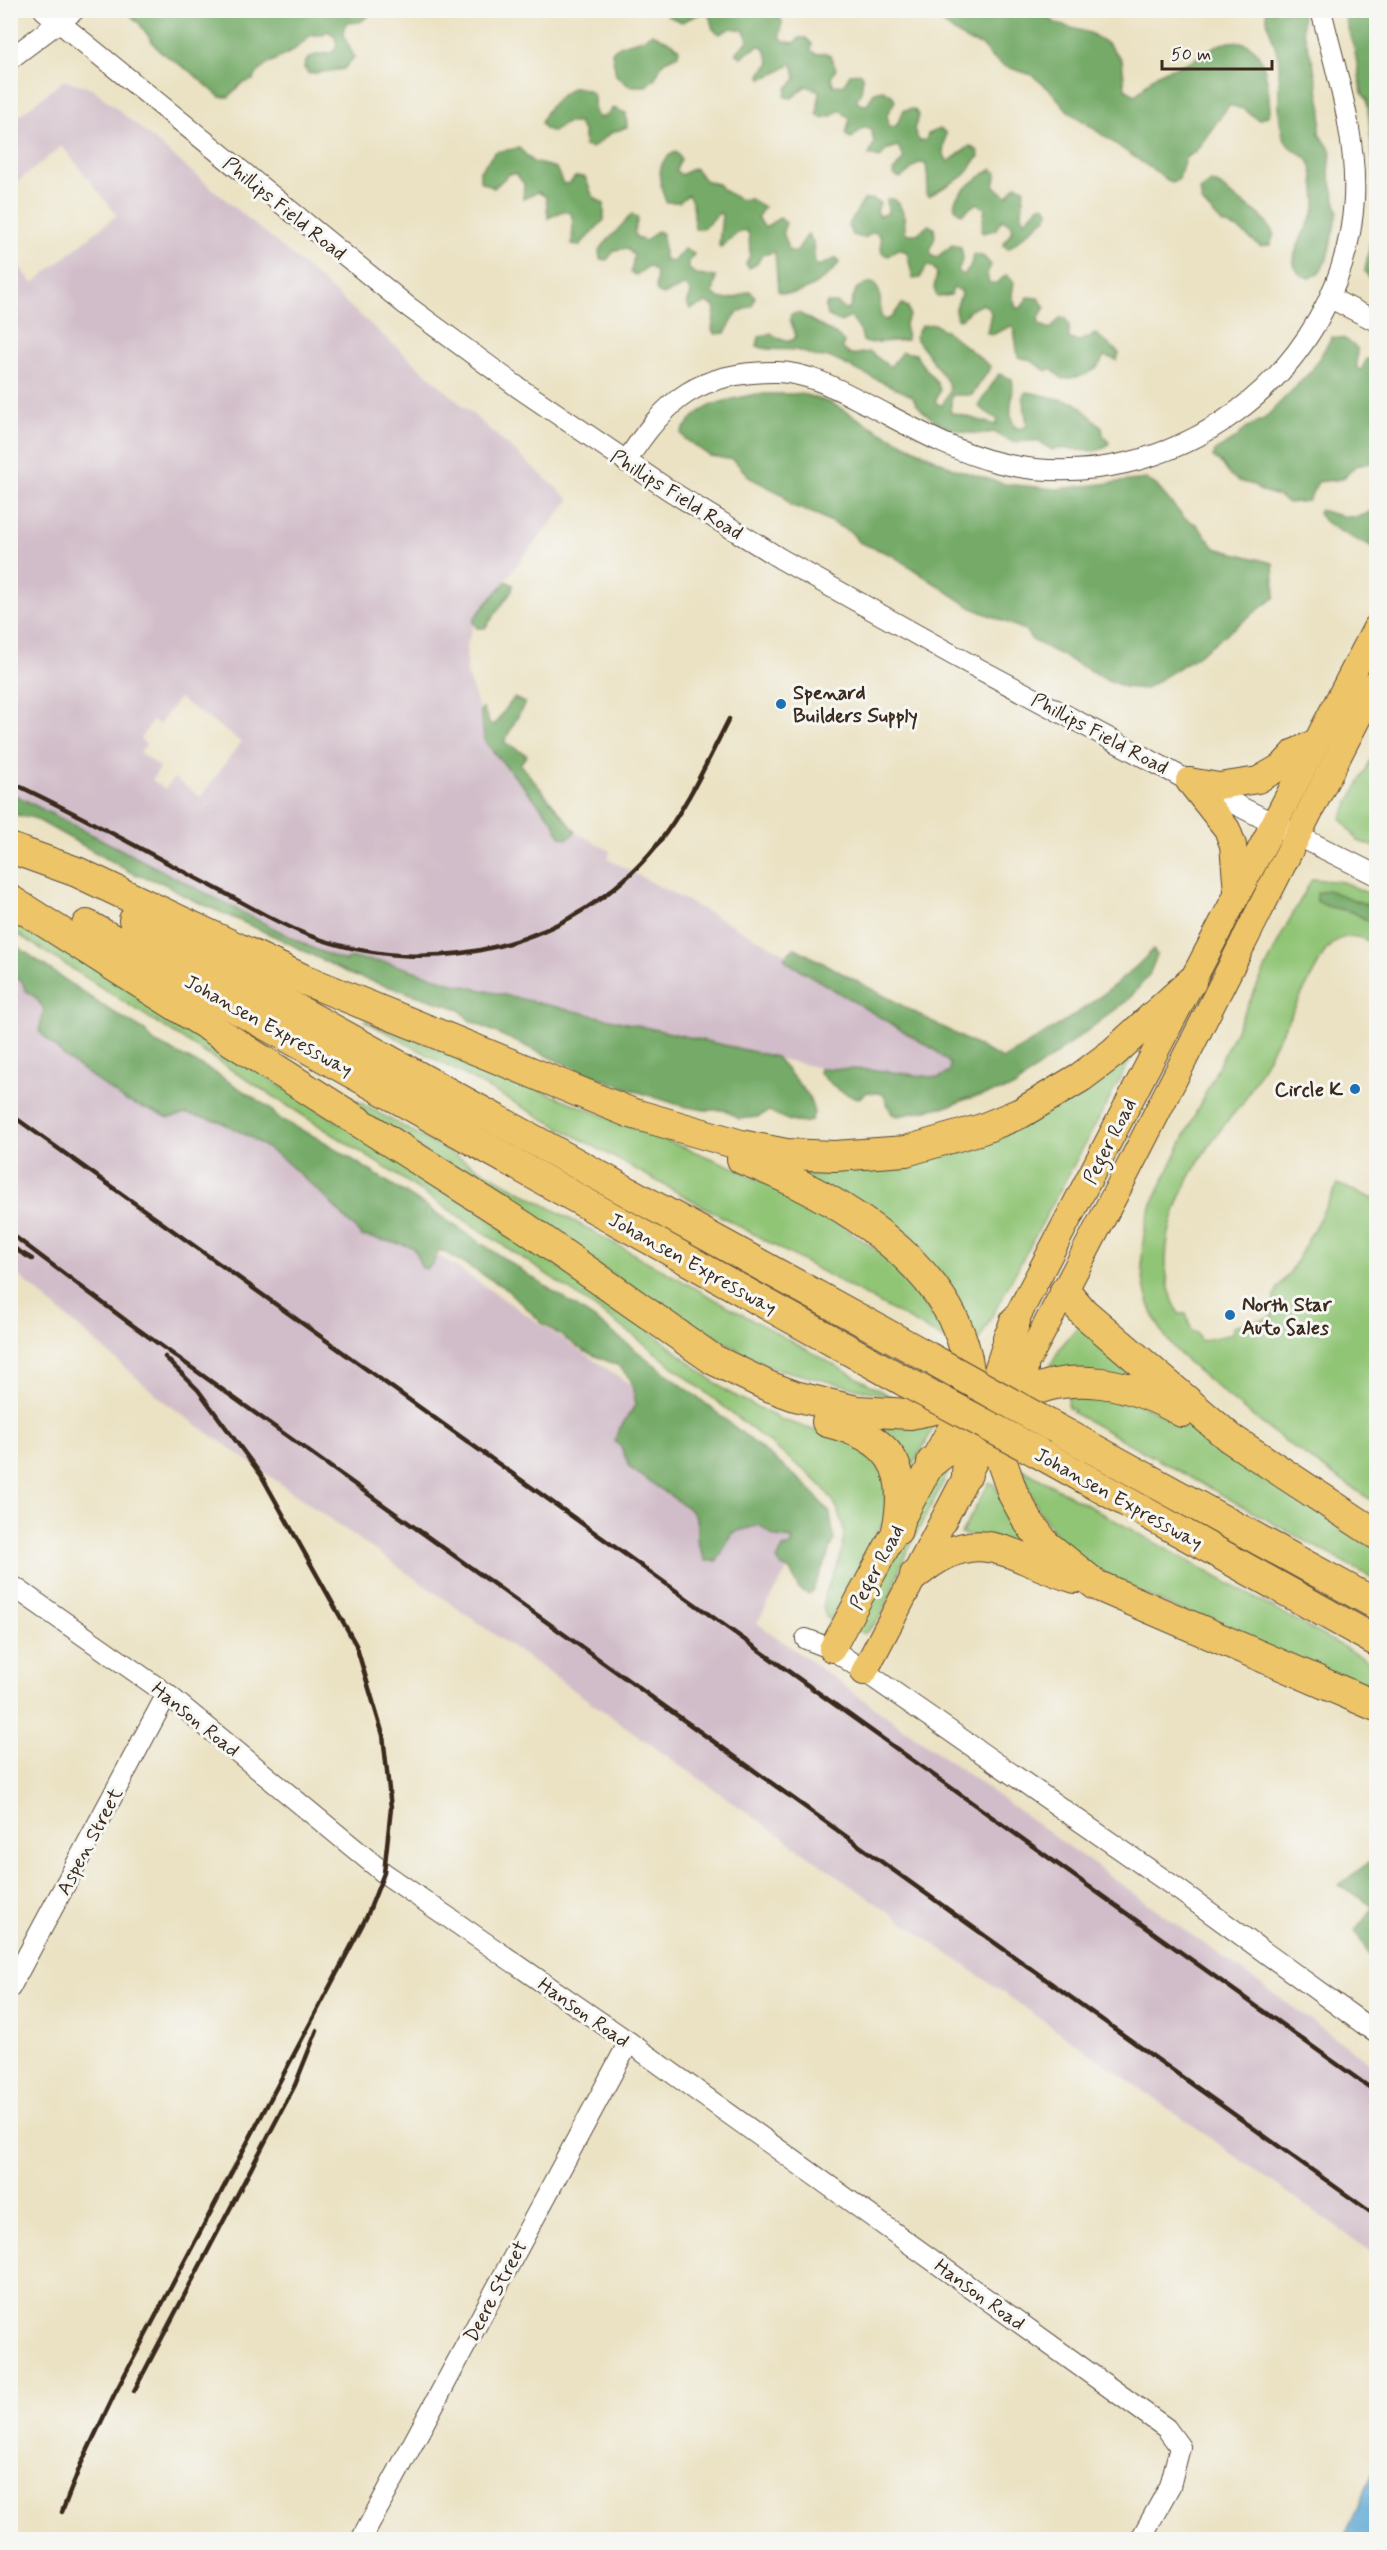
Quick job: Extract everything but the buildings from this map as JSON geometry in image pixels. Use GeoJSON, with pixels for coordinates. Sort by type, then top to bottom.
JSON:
{"type":"FeatureCollection","features":[{"type":"Feature","properties":{"kind":"highway"},"geometry":{"type":"LineString","coordinates":[[10,848],[77,872],[305,980],[631,1113],[807,1188],[869,1226],[898,1250],[939,1293],[950,1314],[969,1370],[987,1402],[1002,1466],[1028,1521],[1064,1561],[1096,1585]]}},
{"type":"Feature","properties":{"kind":"highway","name":"Johansen Expressway"},"geometry":{"type":"LineString","coordinates":[[10,854],[266,990],[1377,1604]]}},
{"type":"Feature","properties":{"kind":"highway","name":"Johansen Expressway"},"geometry":{"type":"LineString","coordinates":[[10,884],[210,992],[906,1382],[1377,1641]]}},
{"type":"Feature","properties":{"kind":"highway"},"geometry":{"type":"LineString","coordinates":[[10,900],[517,1222],[714,1360],[795,1396],[857,1411],[910,1414],[1018,1399],[1046,1388],[1091,1382],[1143,1392],[1230,1438],[1377,1534]]}},
{"type":"Feature","properties":{"kind":"highway"},"geometry":{"type":"LineString","coordinates":[[631,1113],[731,1142],[786,1154],[844,1156],[906,1151],[982,1130],[1047,1099],[1113,1053],[1191,982]]}},
{"type":"Feature","properties":{"kind":"highway"},"geometry":{"type":"LineString","coordinates":[[1065,1291],[1084,1313],[1230,1438]]}},
{"type":"Feature","properties":{"kind":"highway"},"geometry":{"type":"LineString","coordinates":[[932,1462],[969,1432],[987,1402],[1015,1322]]}},
{"type":"Feature","properties":{"kind":"highway"},"geometry":{"type":"LineString","coordinates":[[714,1360],[733,1382],[758,1397],[783,1409],[863,1432],[875,1440],[893,1463],[899,1483],[902,1504],[897,1530]]}},
{"type":"Feature","properties":{"kind":"highway"},"geometry":{"type":"LineString","coordinates":[[987,1402],[1023,1369]]}},
{"type":"Feature","properties":{"kind":"highway"},"geometry":{"type":"LineString","coordinates":[[967,1474],[969,1432]]}},
{"type":"Feature","properties":{"kind":"highway"},"geometry":{"type":"LineString","coordinates":[[915,1575],[950,1550],[975,1545],[1001,1549],[1052,1571],[1096,1585],[1377,1706]]}},
{"type":"Feature","properties":{"kind":"main road","name":"Peger Road"},"geometry":{"type":"LineString","coordinates":[[1023,1369],[1152,1123],[1286,828],[1317,741],[1377,628]]}},
{"type":"Feature","properties":{"kind":"main road","name":"Peger Road"},"geometry":{"type":"LineString","coordinates":[[1015,1322],[1237,892],[1286,828],[1377,682]]}},
{"type":"Feature","properties":{"kind":"main road"},"geometry":{"type":"LineString","coordinates":[[1189,781],[1219,786],[1258,780],[1282,766],[1295,752],[1317,741]]}},
{"type":"Feature","properties":{"kind":"main road"},"geometry":{"type":"LineString","coordinates":[[1189,781],[1227,829],[1233,844],[1237,892]]}},
{"type":"Feature","properties":{"kind":"main road","name":"Peger Road"},"geometry":{"type":"LineString","coordinates":[[832,1649],[932,1462],[987,1402]]}},
{"type":"Feature","properties":{"kind":"main road","name":"Peger Road"},"geometry":{"type":"LineString","coordinates":[[864,1672],[967,1474],[987,1402]]}},
{"type":"Feature","properties":{"kind":"street","name":"Phillips Field Road"},"geometry":{"type":"LineString","coordinates":[[44,10],[406,305],[519,388],[626,462],[836,591],[1189,781],[1377,875]]}},
{"type":"Feature","properties":{"kind":"street"},"geometry":{"type":"LineString","coordinates":[[10,59],[75,10]]}},
{"type":"Feature","properties":{"kind":"street"},"geometry":{"type":"LineString","coordinates":[[626,462],[645,431],[666,407],[685,394],[720,379],[780,372],[824,382],[955,449],[1002,464],[1066,470],[1133,462],[1192,441],[1248,404],[1270,384],[1306,342],[1330,298],[1348,240],[1354,178],[1349,127],[1321,10]]}},
{"type":"Feature","properties":{"kind":"street"},"geometry":{"type":"LineString","coordinates":[[1330,298],[1377,321]]}},
{"type":"Feature","properties":{"kind":"street","name":"Hanson Road"},"geometry":{"type":"LineString","coordinates":[[10,1584],[167,1694],[384,1873],[629,2042],[1166,2428],[1180,2447],[1170,2486],[1140,2540]]}},
{"type":"Feature","properties":{"kind":"street"},"geometry":{"type":"LineString","coordinates":[[806,1639],[832,1649],[1179,1890],[1377,2033]]}},
{"type":"Feature","properties":{"kind":"street","name":"Aspen Street"},"geometry":{"type":"LineString","coordinates":[[10,1988],[167,1694]]}},
{"type":"Feature","properties":{"kind":"street","name":"Deere Street"},"geometry":{"type":"LineString","coordinates":[[361,2540],[629,2042]]}},
{"type":"Feature","properties":{"kind":"shaded area"},"geometry":{"type":"Polygon","coordinates":[[[64,80],[92,88],[294,257],[570,500],[478,613],[466,646],[467,674],[480,710],[486,743],[553,821],[560,836],[571,837],[576,832],[610,851],[608,859],[786,954],[787,963],[935,1050],[950,1064],[949,1072],[939,1078],[875,1070],[820,1068],[456,984],[389,963],[352,958],[345,961],[314,949],[11,793],[10,256],[33,283],[117,215],[62,146],[11,187],[11,122],[64,80]],[[179,698],[159,725],[153,720],[140,739],[146,744],[140,753],[160,767],[152,780],[165,789],[174,778],[201,797],[241,742],[179,698]]]}},
{"type":"Feature","properties":{"kind":"shaded area"},"geometry":{"type":"Polygon","coordinates":[[[10,967],[820,1512],[757,1623],[1376,2067],[1376,2255],[167,1404],[11,1269],[10,967]]]}},
{"type":"Feature","properties":{"kind":"green space"},"geometry":{"type":"Polygon","coordinates":[[[667,10],[774,11],[782,21],[780,36],[783,41],[794,43],[799,38],[806,38],[812,44],[811,50],[816,54],[830,55],[836,69],[831,78],[834,86],[844,84],[850,74],[860,73],[863,76],[861,92],[857,99],[859,104],[867,105],[874,92],[883,90],[893,96],[895,101],[887,115],[889,127],[896,126],[904,110],[914,109],[919,116],[914,129],[919,141],[926,140],[928,134],[940,129],[946,133],[943,153],[948,162],[970,146],[978,151],[979,156],[964,176],[929,196],[926,194],[928,183],[926,164],[919,163],[901,178],[894,176],[893,172],[904,158],[898,146],[886,150],[880,158],[869,155],[874,143],[871,129],[864,127],[852,138],[846,133],[850,119],[840,110],[831,116],[821,118],[817,114],[820,91],[806,86],[792,98],[785,97],[787,88],[796,79],[793,65],[790,64],[777,73],[762,78],[760,74],[770,63],[764,47],[758,46],[741,57],[736,53],[747,42],[748,38],[743,30],[731,28],[720,34],[713,29],[709,15],[704,12],[682,22],[667,16],[667,10]]]}},
{"type":"Feature","properties":{"kind":"green space"},"geometry":{"type":"Polygon","coordinates":[[[125,11],[371,11],[370,15],[360,22],[346,23],[344,36],[354,57],[344,69],[309,74],[304,68],[310,57],[333,52],[337,44],[334,35],[327,31],[322,35],[311,35],[295,49],[265,66],[253,80],[241,84],[229,97],[220,97],[191,72],[159,51],[139,23],[125,11]]]}},
{"type":"Feature","properties":{"kind":"green space"},"geometry":{"type":"Polygon","coordinates":[[[926,11],[1039,11],[1057,24],[1090,33],[1108,44],[1122,60],[1125,89],[1135,95],[1159,73],[1188,62],[1217,45],[1236,42],[1247,44],[1261,60],[1265,72],[1269,115],[1259,120],[1243,109],[1229,105],[1196,151],[1185,158],[1179,179],[1172,183],[1068,111],[1051,91],[1032,75],[1004,66],[991,57],[982,45],[967,41],[926,11]]]}},
{"type":"Feature","properties":{"kind":"green space"},"geometry":{"type":"Polygon","coordinates":[[[1266,11],[1302,11],[1303,31],[1313,63],[1322,110],[1319,134],[1331,150],[1329,174],[1338,212],[1327,259],[1319,273],[1310,278],[1299,273],[1294,257],[1316,206],[1314,178],[1307,159],[1291,148],[1284,138],[1279,111],[1278,57],[1266,11]]]}},
{"type":"Feature","properties":{"kind":"green space"},"geometry":{"type":"Polygon","coordinates":[[[1343,11],[1376,11],[1376,196],[1367,100],[1362,93],[1355,52],[1343,11]]]}},
{"type":"Feature","properties":{"kind":"green space"},"geometry":{"type":"Polygon","coordinates":[[[652,33],[674,44],[679,49],[678,55],[663,62],[655,78],[646,86],[629,86],[616,75],[612,52],[621,45],[642,39],[652,33]]]}},
{"type":"Feature","properties":{"kind":"green space"},"geometry":{"type":"Polygon","coordinates":[[[575,87],[585,89],[593,95],[594,108],[599,118],[607,115],[613,108],[626,113],[627,127],[611,133],[592,148],[584,146],[584,132],[578,123],[566,123],[553,132],[545,129],[541,123],[546,112],[560,97],[575,87]]]}},
{"type":"Feature","properties":{"kind":"green space"},"geometry":{"type":"Polygon","coordinates":[[[519,148],[533,162],[556,168],[563,184],[570,183],[575,177],[585,177],[593,197],[604,204],[604,220],[579,246],[572,245],[571,213],[563,211],[548,218],[546,197],[538,192],[523,199],[524,184],[516,174],[509,174],[494,188],[480,181],[480,171],[495,152],[519,148]]]}},
{"type":"Feature","properties":{"kind":"green space"},"geometry":{"type":"Polygon","coordinates":[[[676,152],[681,159],[676,170],[681,175],[694,168],[706,181],[718,184],[723,190],[740,200],[750,199],[764,207],[757,218],[765,227],[780,218],[786,223],[783,231],[788,250],[796,252],[808,234],[813,242],[815,265],[821,265],[837,258],[839,263],[828,275],[812,286],[794,293],[778,291],[775,252],[762,255],[757,264],[749,268],[746,264],[750,255],[749,234],[745,230],[738,232],[721,247],[719,246],[722,214],[720,213],[702,228],[695,229],[693,207],[688,195],[679,202],[666,202],[660,180],[661,167],[669,156],[676,152]]]}},
{"type":"Feature","properties":{"kind":"green space"},"geometry":{"type":"Polygon","coordinates":[[[992,169],[997,173],[994,186],[1007,196],[1016,185],[1024,188],[1022,214],[1025,221],[1040,206],[1044,205],[1049,210],[1047,217],[1008,249],[1003,245],[1013,229],[1010,223],[1002,220],[995,230],[983,233],[981,231],[985,209],[977,203],[962,214],[956,209],[955,203],[958,196],[979,177],[992,169]]]}},
{"type":"Feature","properties":{"kind":"green space"},"geometry":{"type":"Polygon","coordinates":[[[1211,182],[1222,187],[1262,217],[1274,234],[1270,245],[1260,246],[1238,229],[1223,224],[1202,202],[1200,190],[1211,182]]]}},
{"type":"Feature","properties":{"kind":"green space"},"geometry":{"type":"Polygon","coordinates":[[[873,199],[880,203],[877,211],[879,216],[888,213],[887,199],[894,199],[902,210],[905,231],[908,234],[917,234],[928,225],[934,228],[935,236],[930,251],[933,257],[937,257],[952,245],[961,247],[963,258],[958,271],[964,275],[970,267],[974,254],[984,257],[991,265],[987,274],[989,283],[997,283],[1006,275],[1014,282],[1012,295],[1016,308],[1021,308],[1028,297],[1038,298],[1045,307],[1038,319],[1040,325],[1051,329],[1060,318],[1065,318],[1069,325],[1069,339],[1079,341],[1096,334],[1119,353],[1117,360],[1104,356],[1097,367],[1087,374],[1063,379],[1051,369],[1046,371],[1030,360],[1018,357],[1014,329],[1011,326],[992,335],[987,333],[991,313],[988,307],[982,304],[969,311],[962,319],[957,319],[955,311],[962,291],[953,288],[951,295],[937,297],[934,288],[937,273],[933,267],[927,266],[920,278],[913,279],[907,252],[898,249],[888,256],[882,253],[877,233],[873,232],[865,238],[852,235],[848,226],[864,200],[873,199]]]}},
{"type":"Feature","properties":{"kind":"green space"},"geometry":{"type":"Polygon","coordinates":[[[1376,212],[1376,288],[1365,271],[1376,212]]]}},
{"type":"Feature","properties":{"kind":"green space"},"geometry":{"type":"Polygon","coordinates":[[[632,214],[638,218],[634,233],[637,238],[646,241],[657,231],[663,234],[664,259],[673,262],[685,248],[694,254],[689,262],[689,269],[697,275],[716,277],[713,293],[717,297],[731,299],[750,291],[755,297],[752,306],[737,313],[725,333],[715,334],[712,330],[715,309],[706,303],[690,309],[687,303],[691,294],[686,285],[663,295],[657,292],[656,274],[653,268],[649,266],[636,275],[631,273],[634,256],[627,248],[615,250],[607,260],[600,259],[599,250],[632,214]]]}},
{"type":"Feature","properties":{"kind":"green space"},"geometry":{"type":"Polygon","coordinates":[[[868,283],[875,283],[880,294],[881,317],[886,320],[892,317],[902,304],[908,307],[910,315],[905,323],[907,340],[867,343],[863,341],[861,332],[851,317],[841,322],[827,315],[825,307],[827,303],[837,303],[846,310],[850,308],[856,289],[868,283]]]}},
{"type":"Feature","properties":{"kind":"green space"},"geometry":{"type":"Polygon","coordinates":[[[799,313],[838,336],[844,342],[842,348],[851,355],[870,352],[890,367],[902,352],[916,354],[938,385],[940,390],[935,402],[942,406],[950,389],[947,381],[915,337],[921,326],[934,324],[949,333],[991,367],[972,395],[952,395],[950,412],[996,425],[998,420],[978,406],[999,374],[1012,379],[1011,415],[1015,427],[1021,429],[1027,425],[1023,396],[1026,392],[1033,393],[1076,403],[1102,427],[1103,435],[1109,443],[1104,448],[1090,451],[1066,448],[1052,450],[1038,441],[1015,442],[994,432],[959,431],[936,421],[918,406],[912,396],[829,357],[815,356],[796,350],[767,349],[757,346],[759,337],[771,333],[781,340],[793,340],[796,336],[790,320],[791,314],[799,313]]]}},
{"type":"Feature","properties":{"kind":"green space"},"geometry":{"type":"Polygon","coordinates":[[[1332,337],[1345,339],[1357,348],[1357,369],[1361,370],[1367,359],[1376,359],[1376,462],[1356,466],[1342,479],[1318,482],[1308,501],[1288,503],[1278,496],[1259,490],[1254,485],[1238,481],[1213,457],[1215,451],[1235,439],[1247,427],[1264,419],[1312,370],[1332,337]]]}},
{"type":"Feature","properties":{"kind":"green space"},"geometry":{"type":"Polygon","coordinates":[[[757,394],[803,394],[831,403],[881,432],[955,469],[1005,484],[1057,489],[1146,479],[1156,485],[1184,518],[1196,524],[1215,548],[1273,563],[1275,597],[1196,657],[1145,689],[1124,687],[1032,640],[1025,630],[972,608],[892,555],[858,542],[852,533],[818,515],[790,505],[782,494],[750,478],[734,460],[710,456],[685,439],[681,433],[696,415],[714,404],[757,394]]]}},
{"type":"Feature","properties":{"kind":"green space"},"geometry":{"type":"Polygon","coordinates":[[[1376,506],[1376,546],[1374,547],[1334,528],[1318,513],[1320,510],[1357,517],[1370,512],[1376,506]]]}},
{"type":"Feature","properties":{"kind":"green space"},"geometry":{"type":"Polygon","coordinates":[[[506,581],[513,585],[512,591],[485,628],[477,628],[473,622],[475,617],[506,581]]]}},
{"type":"Feature","properties":{"kind":"green space"},"geometry":{"type":"Polygon","coordinates":[[[514,698],[525,703],[504,742],[527,755],[520,764],[576,832],[567,839],[560,836],[553,821],[486,743],[480,710],[483,708],[490,724],[494,725],[514,698]]]}},
{"type":"Feature","properties":{"kind":"green space"},"geometry":{"type":"Polygon","coordinates":[[[1376,750],[1375,847],[1358,841],[1341,818],[1376,750]]]}},
{"type":"Feature","properties":{"kind":"green space"},"geometry":{"type":"Polygon","coordinates":[[[11,793],[314,949],[345,961],[352,958],[389,963],[456,984],[776,1057],[809,1096],[814,1113],[811,1121],[795,1122],[769,1111],[758,1117],[739,1119],[725,1110],[705,1110],[682,1106],[578,1070],[470,1021],[459,1009],[352,975],[278,938],[184,896],[165,884],[132,873],[34,818],[11,814],[11,793]]]}},
{"type":"Feature","properties":{"kind":"green space"},"geometry":{"type":"Polygon","coordinates":[[[1312,879],[1343,882],[1376,897],[1376,908],[1339,895],[1317,901],[1327,906],[1353,912],[1376,925],[1376,945],[1350,937],[1338,940],[1326,950],[1243,1103],[1207,1148],[1191,1175],[1178,1202],[1170,1230],[1166,1259],[1169,1287],[1179,1314],[1186,1314],[1192,1331],[1197,1333],[1200,1341],[1232,1334],[1233,1326],[1272,1318],[1274,1297],[1278,1288],[1291,1271],[1338,1184],[1376,1200],[1376,1503],[1270,1430],[1182,1357],[1165,1336],[1153,1313],[1147,1298],[1142,1267],[1144,1235],[1152,1204],[1285,928],[1312,879]]]}},
{"type":"Feature","properties":{"kind":"green space"},"geometry":{"type":"Polygon","coordinates":[[[1327,890],[1376,908],[1376,925],[1353,912],[1327,906],[1317,901],[1317,893],[1327,890]]]}},
{"type":"Feature","properties":{"kind":"green space"},"geometry":{"type":"Polygon","coordinates":[[[10,914],[469,1205],[639,1322],[726,1391],[780,1419],[862,1446],[886,1475],[885,1518],[832,1619],[828,1619],[823,1606],[839,1561],[843,1542],[842,1522],[832,1500],[810,1475],[633,1335],[551,1277],[389,1170],[11,930],[10,914]]]}},
{"type":"Feature","properties":{"kind":"green space"},"geometry":{"type":"Polygon","coordinates":[[[11,942],[103,1006],[145,1031],[154,1042],[212,1071],[270,1108],[278,1118],[323,1141],[424,1205],[596,1320],[700,1399],[805,1484],[830,1513],[834,1541],[812,1592],[808,1594],[799,1589],[790,1570],[782,1567],[777,1560],[783,1548],[791,1546],[793,1539],[776,1537],[759,1525],[732,1533],[717,1561],[705,1561],[697,1539],[697,1522],[692,1512],[630,1468],[621,1447],[615,1441],[618,1431],[636,1404],[631,1380],[619,1366],[584,1351],[542,1323],[505,1288],[443,1251],[438,1251],[433,1264],[426,1269],[421,1267],[416,1252],[410,1246],[362,1236],[325,1197],[284,1160],[250,1137],[219,1121],[187,1114],[169,1118],[126,1101],[67,1059],[39,1031],[44,1009],[36,998],[25,990],[22,981],[11,976],[11,942]]]}},
{"type":"Feature","properties":{"kind":"green space"},"geometry":{"type":"Polygon","coordinates":[[[795,948],[1002,1059],[1062,1023],[1101,996],[1153,950],[1157,955],[1149,975],[1128,1000],[1013,1088],[966,1099],[952,1105],[898,1116],[892,1114],[883,1094],[868,1092],[859,1098],[847,1095],[819,1073],[820,1068],[875,1070],[939,1078],[949,1072],[950,1064],[935,1050],[787,962],[784,957],[795,948]]]}},
{"type":"Feature","properties":{"kind":"green space"},"geometry":{"type":"Polygon","coordinates":[[[364,1020],[738,1169],[819,1210],[891,1260],[916,1290],[948,1341],[364,1020]]]}},
{"type":"Feature","properties":{"kind":"green space"},"geometry":{"type":"Polygon","coordinates":[[[1130,1055],[1132,1057],[978,1342],[954,1302],[763,1158],[882,1163],[1130,1055]]]}},
{"type":"Feature","properties":{"kind":"green space"},"geometry":{"type":"Polygon","coordinates":[[[311,1079],[357,1101],[892,1397],[765,1366],[717,1337],[699,1331],[311,1079]]]}},
{"type":"Feature","properties":{"kind":"green space"},"geometry":{"type":"Polygon","coordinates":[[[1078,1326],[1148,1380],[1046,1374],[1060,1348],[1078,1326]]]}},
{"type":"Feature","properties":{"kind":"green space"},"geometry":{"type":"Polygon","coordinates":[[[1068,1395],[1118,1395],[1189,1425],[1376,1545],[1376,1580],[1072,1412],[1074,1410],[1068,1408],[1068,1395]]]}},
{"type":"Feature","properties":{"kind":"green space"},"geometry":{"type":"Polygon","coordinates":[[[934,1423],[935,1425],[907,1477],[881,1429],[934,1423]]]}},
{"type":"Feature","properties":{"kind":"green space"},"geometry":{"type":"Polygon","coordinates":[[[952,1464],[907,1552],[886,1606],[873,1626],[864,1634],[857,1630],[859,1622],[940,1469],[952,1464]]]}},
{"type":"Feature","properties":{"kind":"green space"},"geometry":{"type":"Polygon","coordinates":[[[1022,1469],[1376,1665],[1376,1696],[1109,1579],[1067,1551],[1040,1512],[1020,1471],[1022,1469]]]}},
{"type":"Feature","properties":{"kind":"green space"},"geometry":{"type":"Polygon","coordinates":[[[989,1483],[994,1484],[1031,1549],[961,1534],[989,1483]]]}},
{"type":"Feature","properties":{"kind":"green space"},"geometry":{"type":"Polygon","coordinates":[[[1368,1863],[1376,1864],[1376,1955],[1370,1956],[1355,1931],[1374,1907],[1339,1885],[1368,1863]]]}},
{"type":"Feature","properties":{"kind":"water"},"geometry":{"type":"Polygon","coordinates":[[[1376,2466],[1376,2539],[1343,2539],[1376,2466]]]}},
{"type":"Feature","properties":{"kind":"railway"},"geometry":{"type":"LineString","coordinates":[[10,782],[88,820],[273,919],[308,935],[355,949],[403,955],[451,954],[497,946],[543,931],[585,909],[623,880],[657,845],[678,815],[729,719]]}},
{"type":"Feature","properties":{"kind":"railway"},"geometry":{"type":"LineString","coordinates":[[10,1114],[1376,2092]]}},
{"type":"Feature","properties":{"kind":"railway"},"geometry":{"type":"LineString","coordinates":[[10,1233],[128,1322],[1376,2216]]}},
{"type":"Feature","properties":{"kind":"railway"},"geometry":{"type":"LineString","coordinates":[[10,1246],[32,1259]]}},
{"type":"Feature","properties":{"kind":"railway"},"geometry":{"type":"LineString","coordinates":[[62,2512],[81,2464],[114,2395],[367,1916],[384,1873],[391,1808],[383,1735],[356,1645],[261,1475],[198,1390],[165,1357]]}},
{"type":"Feature","properties":{"kind":"railway"},"geometry":{"type":"LineString","coordinates":[[134,2391],[295,2085],[317,2030]]}},
{"type":"Feature","properties":{"kind":"place","name":"Spenard Builders Supply"},"geometry":{"type":"Point","coordinates":[781,704]}},
{"type":"Feature","properties":{"kind":"place","name":"Circle K"},"geometry":{"type":"Point","coordinates":[1355,1089]}},
{"type":"Feature","properties":{"kind":"place","name":"North Star Auto Sales"},"geometry":{"type":"Point","coordinates":[1230,1315]}}]}
